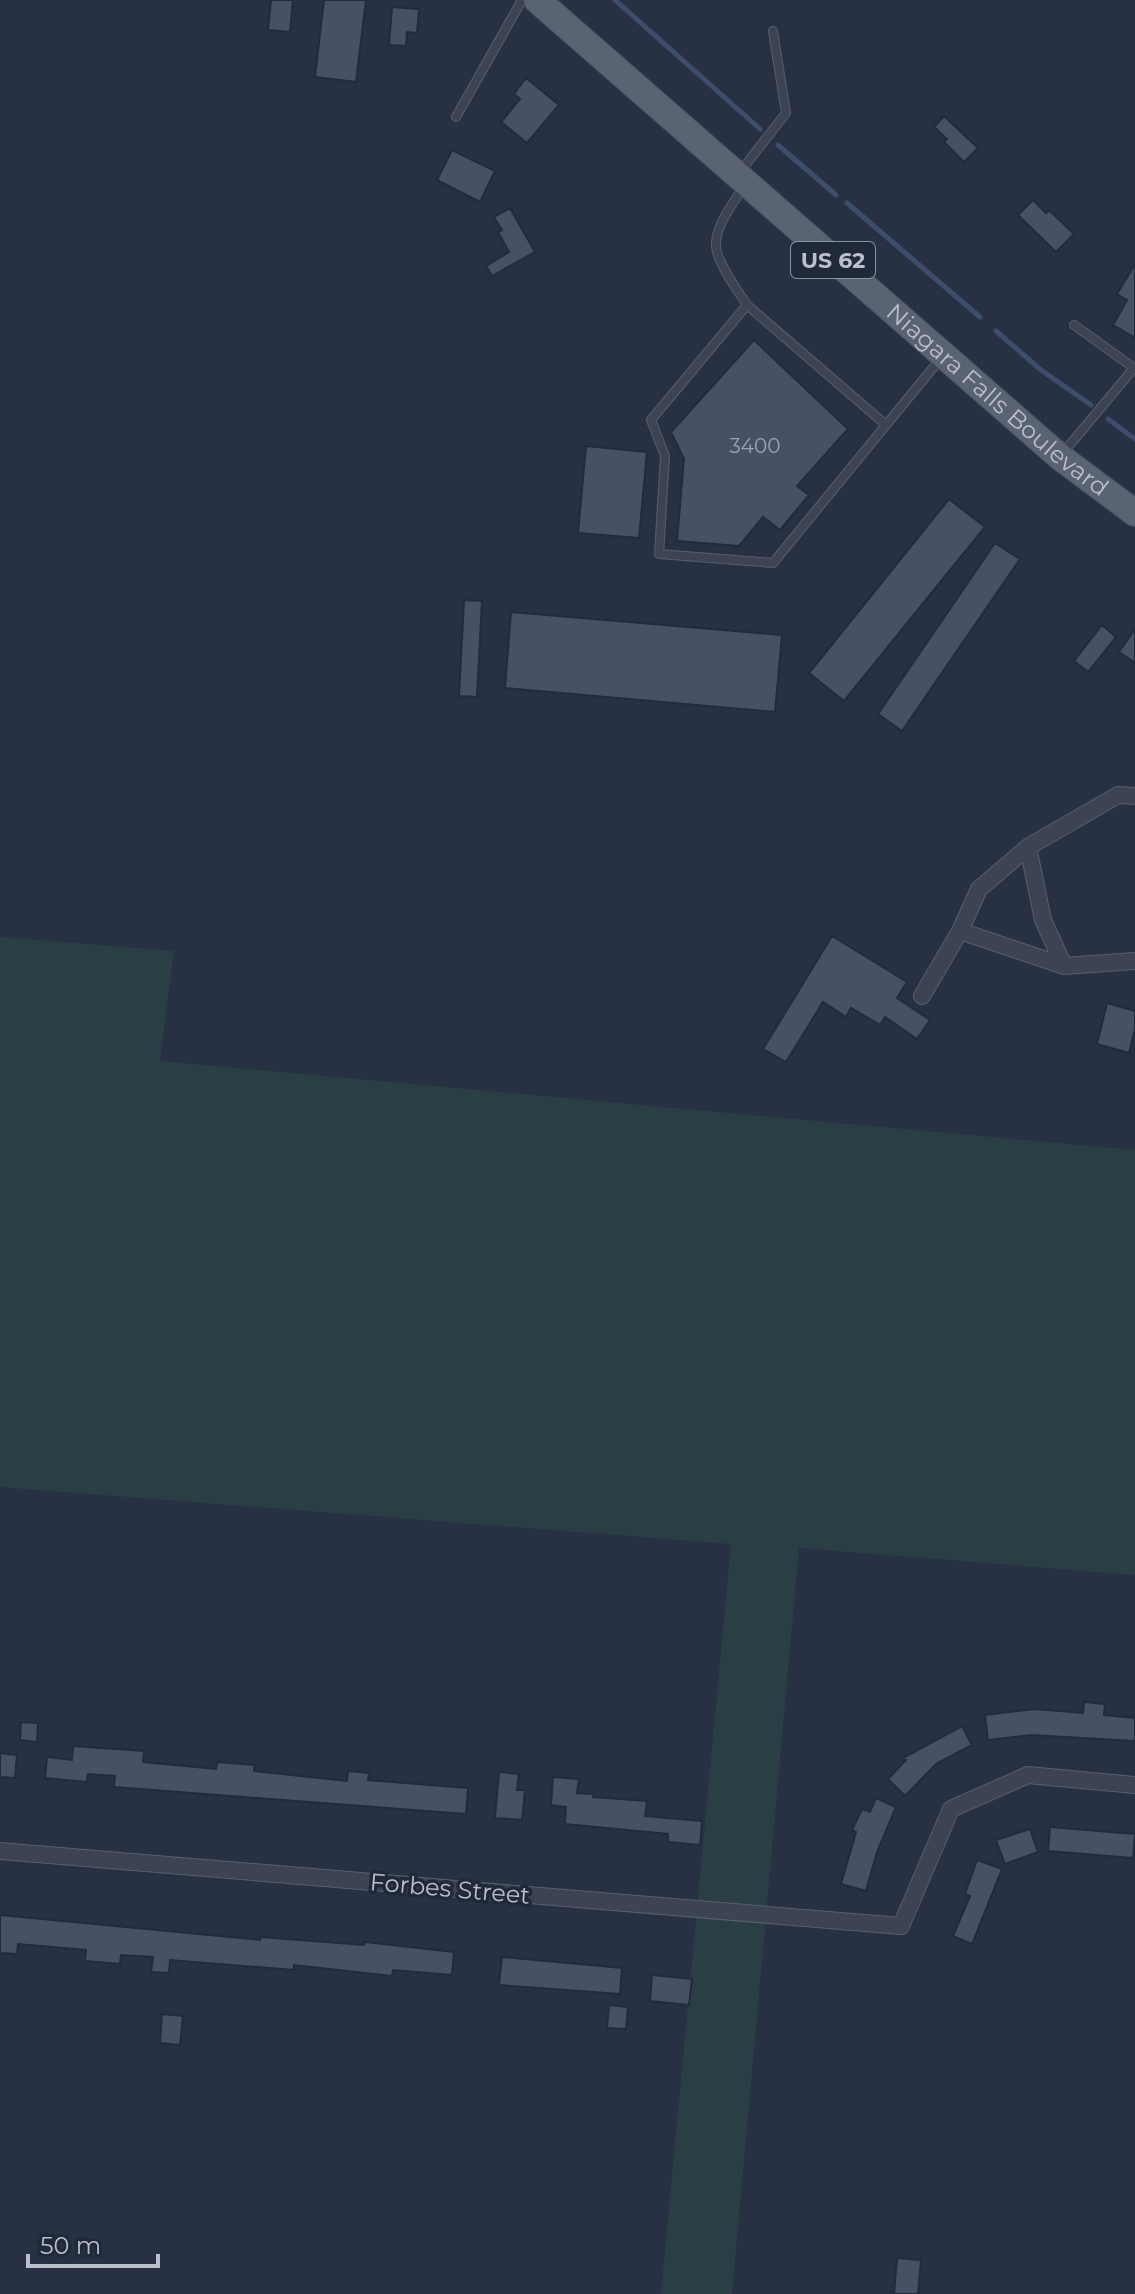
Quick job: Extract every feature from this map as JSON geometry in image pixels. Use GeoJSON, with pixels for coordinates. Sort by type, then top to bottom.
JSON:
{"type":"FeatureCollection","features":[{"type":"Feature","properties":{"kind":"main road","name":"Niagara Falls Boulevard"},"geometry":{"type":"LineString","coordinates":[[537,0],[1060,457],[1135,513]]}},
{"type":"Feature","properties":{"kind":"street"},"geometry":{"type":"LineString","coordinates":[[922,996],[960,931],[979,889],[1028,847],[1118,795],[1135,796]]}},
{"type":"Feature","properties":{"kind":"street"},"geometry":{"type":"LineString","coordinates":[[1028,847],[1043,920],[1064,966]]}},
{"type":"Feature","properties":{"kind":"street"},"geometry":{"type":"LineString","coordinates":[[960,931],[1064,966],[1135,961]]}},
{"type":"Feature","properties":{"kind":"street","name":"Forbes Street"},"geometry":{"type":"LineString","coordinates":[[0,1851],[901,1926],[951,1809],[1028,1775],[1135,1785]]}},
{"type":"Feature","properties":{"kind":"lane"},"geometry":{"type":"LineString","coordinates":[[456,117],[522,0]]}},
{"type":"Feature","properties":{"kind":"lane"},"geometry":{"type":"LineString","coordinates":[[773,31],[786,113],[742,179],[715,246],[729,277],[747,305],[886,425]]}},
{"type":"Feature","properties":{"kind":"lane"},"geometry":{"type":"LineString","coordinates":[[747,305],[651,420],[665,456],[659,554],[773,563],[943,355]]}},
{"type":"Feature","properties":{"kind":"lane"},"geometry":{"type":"LineString","coordinates":[[1060,457],[1134,368],[1074,325]]}},
{"type":"Feature","properties":{"kind":"green space"},"geometry":{"type":"Polygon","coordinates":[[[0,937],[174,951],[160,1061],[1135,1150],[1135,1575],[799,1548],[732,2294],[661,2294],[731,1544],[0,1487],[0,937]]]}},
{"type":"Feature","properties":{"kind":"building"},"geometry":{"type":"Polygon","coordinates":[[[271,0],[293,0],[290,32],[268,30],[271,0]]]}},
{"type":"Feature","properties":{"kind":"building"},"geometry":{"type":"Polygon","coordinates":[[[324,0],[366,0],[356,82],[315,77],[324,0]]]}},
{"type":"Feature","properties":{"kind":"building"},"geometry":{"type":"Polygon","coordinates":[[[392,7],[419,9],[417,33],[407,32],[406,46],[389,45],[392,7]]]}},
{"type":"Feature","properties":{"kind":"building"},"geometry":{"type":"Polygon","coordinates":[[[526,78],[559,105],[527,143],[501,122],[520,99],[514,94],[526,78]]]}},
{"type":"Feature","properties":{"kind":"building"},"geometry":{"type":"Polygon","coordinates":[[[944,116],[978,148],[964,162],[934,127],[944,116]]]}},
{"type":"Feature","properties":{"kind":"building"},"geometry":{"type":"Polygon","coordinates":[[[452,150],[495,171],[480,202],[437,180],[452,150]]]}},
{"type":"Feature","properties":{"kind":"building"},"geometry":{"type":"Polygon","coordinates":[[[1033,200],[1046,213],[1049,210],[1074,234],[1056,252],[1018,215],[1033,200]]]}},
{"type":"Feature","properties":{"kind":"building"},"geometry":{"type":"Polygon","coordinates":[[[510,208],[535,252],[492,276],[486,266],[509,252],[494,217],[510,208]]]}},
{"type":"Feature","properties":{"kind":"building"},"geometry":{"type":"Polygon","coordinates":[[[1135,264],[1135,338],[1113,325],[1127,300],[1117,294],[1135,264]]]}},
{"type":"Feature","properties":{"kind":"building"},"geometry":{"type":"Polygon","coordinates":[[[754,340],[848,429],[797,486],[809,495],[780,530],[763,517],[739,546],[677,541],[684,459],[671,432],[754,340]]]}},
{"type":"Feature","properties":{"kind":"building"},"geometry":{"type":"Polygon","coordinates":[[[586,446],[647,452],[639,538],[578,533],[586,446]]]}},
{"type":"Feature","properties":{"kind":"building"},"geometry":{"type":"Polygon","coordinates":[[[949,499],[985,527],[844,701],[809,673],[949,499]]]}},
{"type":"Feature","properties":{"kind":"building"},"geometry":{"type":"Polygon","coordinates":[[[995,543],[1020,559],[902,731],[878,714],[995,543]]]}},
{"type":"Feature","properties":{"kind":"building"},"geometry":{"type":"Polygon","coordinates":[[[464,600],[482,601],[477,697],[459,696],[464,600]]]}},
{"type":"Feature","properties":{"kind":"building"},"geometry":{"type":"Polygon","coordinates":[[[511,612],[782,635],[775,712],[505,688],[511,612]]]}},
{"type":"Feature","properties":{"kind":"building"},"geometry":{"type":"Polygon","coordinates":[[[1102,625],[1116,637],[1088,672],[1074,661],[1102,625]]]}},
{"type":"Feature","properties":{"kind":"building"},"geometry":{"type":"Polygon","coordinates":[[[1135,629],[1135,663],[1119,652],[1135,629]]]}},
{"type":"Feature","properties":{"kind":"building"},"geometry":{"type":"Polygon","coordinates":[[[832,936],[907,982],[897,998],[930,1020],[917,1039],[885,1017],[880,1025],[851,1008],[846,1017],[823,1002],[786,1062],[763,1049],[832,936]]]}},
{"type":"Feature","properties":{"kind":"building"},"geometry":{"type":"Polygon","coordinates":[[[1107,1003],[1135,1011],[1135,1029],[1129,1053],[1097,1044],[1107,1003]]]}},
{"type":"Feature","properties":{"kind":"building"},"geometry":{"type":"Polygon","coordinates":[[[1084,1702],[1105,1704],[1104,1715],[1135,1718],[1135,1741],[1031,1735],[988,1740],[985,1715],[1035,1709],[1083,1713],[1084,1702]]]}},
{"type":"Feature","properties":{"kind":"building"},"geometry":{"type":"Polygon","coordinates":[[[21,1722],[38,1723],[37,1742],[20,1740],[21,1722]]]}},
{"type":"Feature","properties":{"kind":"building"},"geometry":{"type":"Polygon","coordinates":[[[962,1726],[972,1745],[936,1764],[905,1796],[888,1779],[906,1760],[903,1758],[962,1726]]]}},
{"type":"Feature","properties":{"kind":"building"},"geometry":{"type":"Polygon","coordinates":[[[73,1746],[144,1751],[143,1762],[216,1769],[217,1762],[255,1765],[254,1771],[347,1781],[348,1771],[369,1773],[368,1780],[468,1788],[466,1814],[114,1787],[115,1776],[88,1774],[87,1782],[45,1778],[47,1757],[72,1760],[73,1746]]]}},
{"type":"Feature","properties":{"kind":"building"},"geometry":{"type":"Polygon","coordinates":[[[0,1753],[17,1755],[15,1778],[0,1777],[0,1753]]]}},
{"type":"Feature","properties":{"kind":"building"},"geometry":{"type":"Polygon","coordinates":[[[499,1772],[519,1774],[517,1790],[525,1790],[522,1820],[495,1818],[499,1772]]]}},
{"type":"Feature","properties":{"kind":"building"},"geometry":{"type":"Polygon","coordinates":[[[553,1777],[579,1779],[577,1793],[647,1801],[645,1816],[702,1821],[700,1845],[668,1842],[668,1834],[565,1824],[566,1807],[551,1805],[553,1777]]]}},
{"type":"Feature","properties":{"kind":"building"},"geometry":{"type":"Polygon","coordinates":[[[876,1798],[896,1807],[877,1852],[866,1891],[841,1884],[856,1832],[852,1830],[862,1809],[870,1812],[876,1798]]]}},
{"type":"Feature","properties":{"kind":"building"},"geometry":{"type":"Polygon","coordinates":[[[1050,1827],[1135,1834],[1133,1858],[1048,1851],[1050,1827]]]}},
{"type":"Feature","properties":{"kind":"building"},"geometry":{"type":"Polygon","coordinates":[[[1030,1829],[1038,1852],[1005,1864],[996,1840],[1030,1829]]]}},
{"type":"Feature","properties":{"kind":"building"},"geometry":{"type":"Polygon","coordinates":[[[977,1860],[1002,1869],[972,1944],[953,1936],[970,1896],[965,1894],[977,1860]]]}},
{"type":"Feature","properties":{"kind":"building"},"geometry":{"type":"Polygon","coordinates":[[[0,1915],[260,1940],[260,1937],[364,1945],[365,1942],[454,1952],[452,1975],[393,1970],[392,1976],[294,1965],[294,1970],[170,1960],[169,1973],[151,1972],[153,1957],[121,1955],[120,1964],[85,1961],[86,1950],[18,1944],[17,1954],[0,1953],[0,1915]]]}},
{"type":"Feature","properties":{"kind":"building"},"geometry":{"type":"Polygon","coordinates":[[[502,1957],[622,1968],[620,1994],[499,1985],[502,1957]]]}},
{"type":"Feature","properties":{"kind":"building"},"geometry":{"type":"Polygon","coordinates":[[[652,1975],[692,1979],[689,2005],[650,2001],[652,1975]]]}},
{"type":"Feature","properties":{"kind":"building"},"geometry":{"type":"Polygon","coordinates":[[[609,2005],[628,2007],[626,2029],[607,2028],[609,2005]]]}},
{"type":"Feature","properties":{"kind":"building"},"geometry":{"type":"Polygon","coordinates":[[[162,2014],[183,2016],[180,2045],[160,2043],[162,2014]]]}},
{"type":"Feature","properties":{"kind":"building"},"geometry":{"type":"Polygon","coordinates":[[[897,2258],[921,2260],[918,2294],[894,2294],[897,2258]]]}},
{"type":"Feature","properties":{"kind":"waterway"},"geometry":{"type":"LineString","coordinates":[[615,0],[760,129]]}},
{"type":"Feature","properties":{"kind":"waterway"},"geometry":{"type":"LineString","coordinates":[[778,145],[836,195]]}},
{"type":"Feature","properties":{"kind":"waterway"},"geometry":{"type":"LineString","coordinates":[[847,203],[980,317]]}},
{"type":"Feature","properties":{"kind":"waterway"},"geometry":{"type":"LineString","coordinates":[[996,331],[1041,370],[1091,405]]}},
{"type":"Feature","properties":{"kind":"waterway"},"geometry":{"type":"LineString","coordinates":[[1108,419],[1135,439]]}}]}
